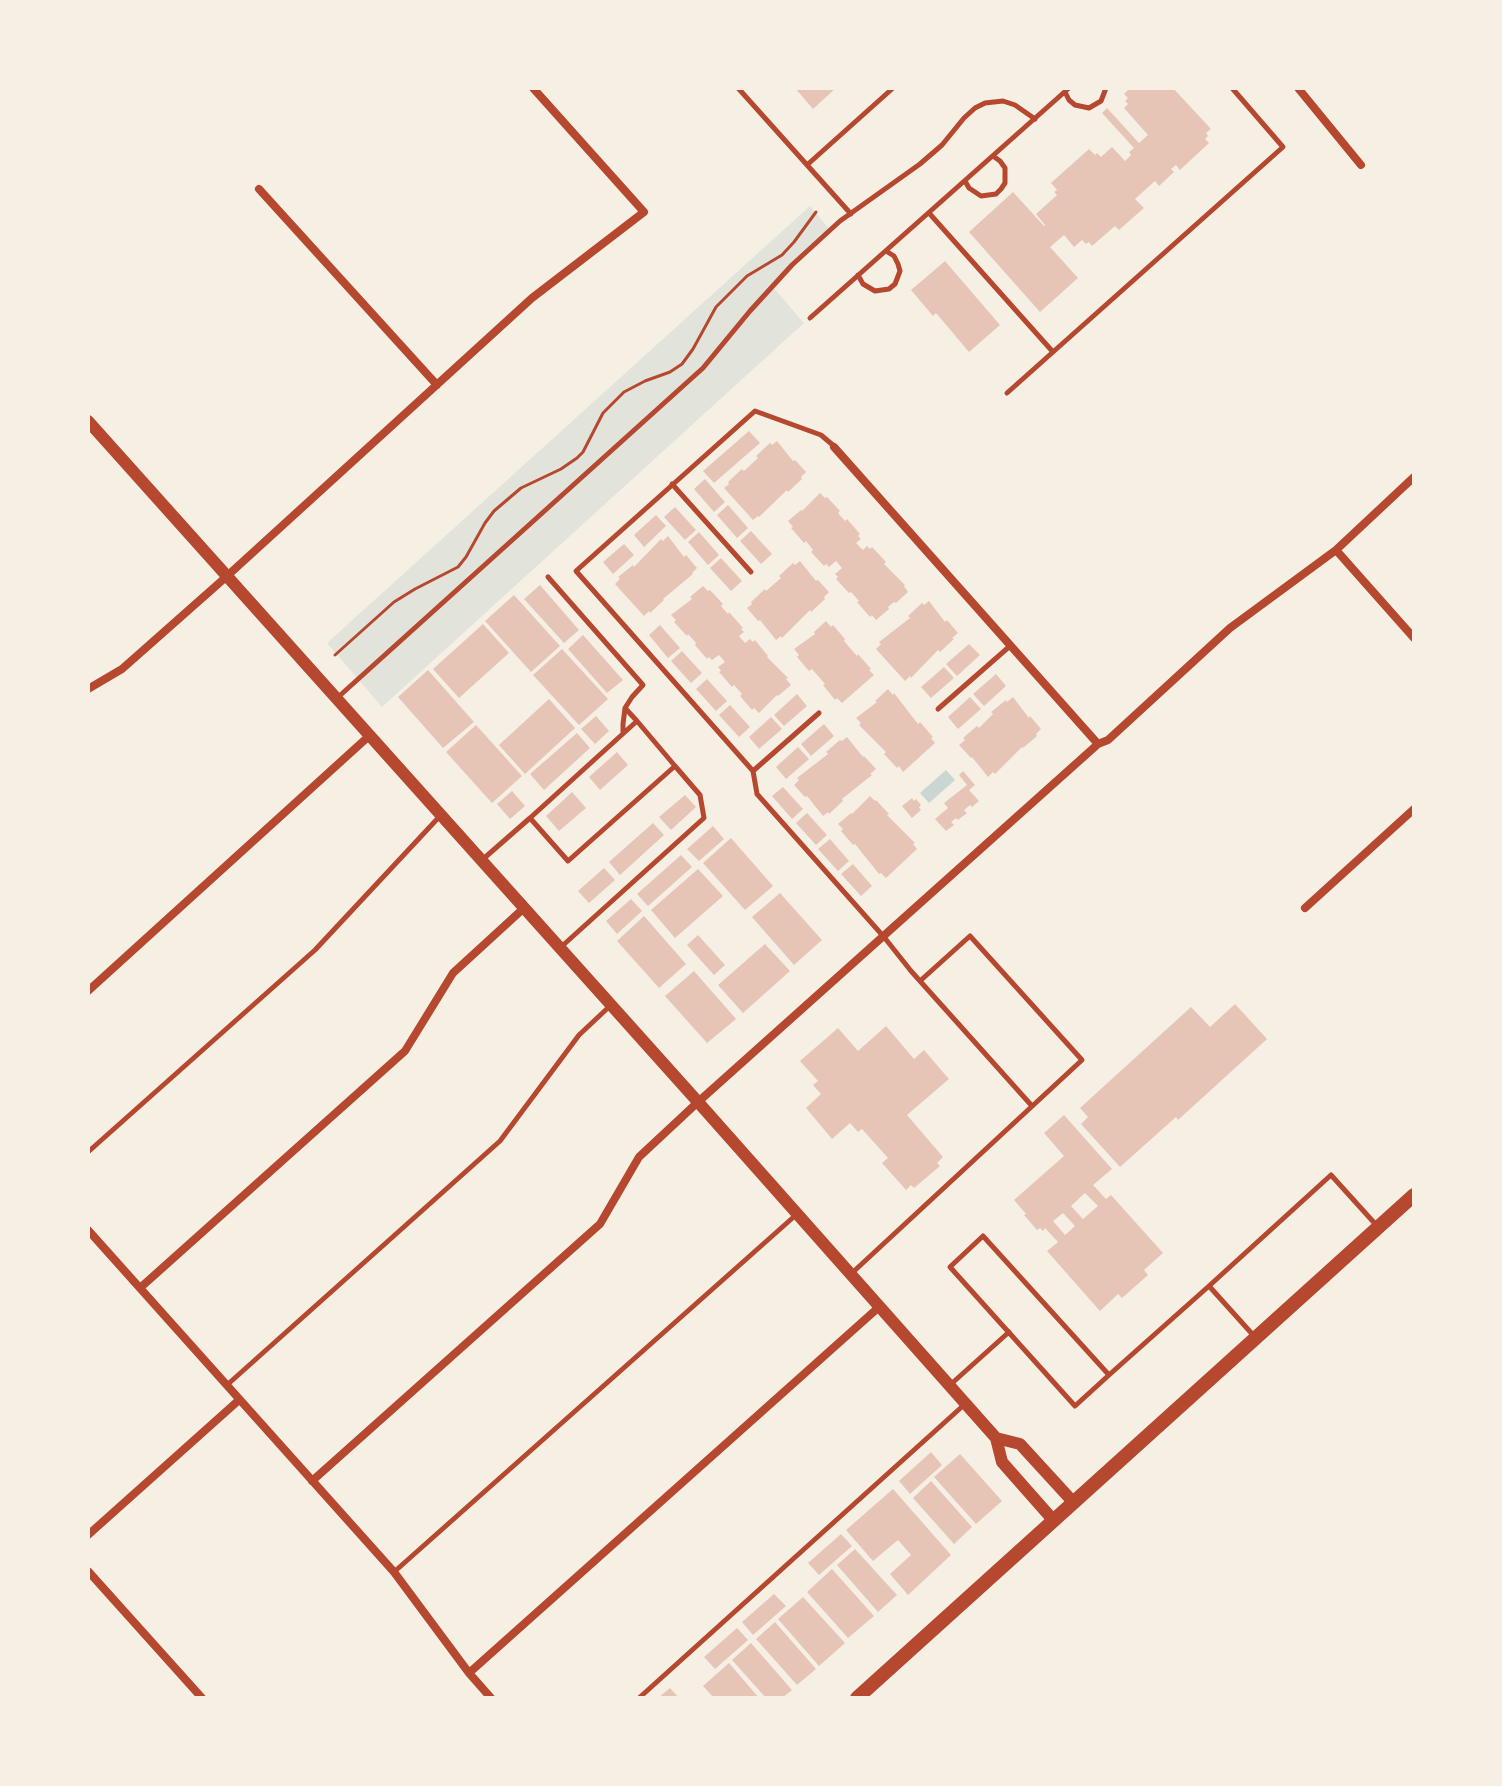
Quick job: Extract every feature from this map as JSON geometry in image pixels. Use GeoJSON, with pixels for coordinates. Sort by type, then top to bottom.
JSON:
{"type":"FeatureCollection","features":[{"type":"Feature","properties":{"kind":"main road"},"geometry":{"type":"LineString","coordinates":[[857,1698],[1414,1195]]}},
{"type":"Feature","properties":{"kind":"street"},"geometry":{"type":"LineString","coordinates":[[88,689],[122,669],[532,298],[644,212],[533,88]]}},
{"type":"Feature","properties":{"kind":"street"},"geometry":{"type":"LineString","coordinates":[[1298,88],[1361,165]]}},
{"type":"Feature","properties":{"kind":"street"},"geometry":{"type":"LineString","coordinates":[[259,189],[437,385]]}},
{"type":"Feature","properties":{"kind":"street"},"geometry":{"type":"LineString","coordinates":[[88,421],[996,1438],[1002,1462],[1054,1521]]}},
{"type":"Feature","properties":{"kind":"street"},"geometry":{"type":"LineString","coordinates":[[834,447],[1098,744]]}},
{"type":"Feature","properties":{"kind":"street"},"geometry":{"type":"LineString","coordinates":[[312,1481],[600,1224],[639,1157],[698,1102],[1098,744],[1108,740],[1230,628],[1336,550],[1414,477]]}},
{"type":"Feature","properties":{"kind":"street"},"geometry":{"type":"LineString","coordinates":[[1336,550],[1414,638]]}},
{"type":"Feature","properties":{"kind":"street"},"geometry":{"type":"LineString","coordinates":[[88,991],[369,736]]}},
{"type":"Feature","properties":{"kind":"street"},"geometry":{"type":"LineString","coordinates":[[1305,908],[1414,809]]}},
{"type":"Feature","properties":{"kind":"street"},"geometry":{"type":"LineString","coordinates":[[140,1288],[405,1051],[453,973],[524,908]]}},
{"type":"Feature","properties":{"kind":"street"},"geometry":{"type":"LineString","coordinates":[[88,1230],[394,1572],[491,1698]]}},
{"type":"Feature","properties":{"kind":"street"},"geometry":{"type":"LineString","coordinates":[[469,1673],[879,1307]]}},
{"type":"Feature","properties":{"kind":"street"},"geometry":{"type":"LineString","coordinates":[[88,1535],[239,1400]]}},
{"type":"Feature","properties":{"kind":"street"},"geometry":{"type":"LineString","coordinates":[[996,1438],[1020,1444],[1074,1503]]}},
{"type":"Feature","properties":{"kind":"street"},"geometry":{"type":"LineString","coordinates":[[88,1571],[202,1698]]}},
{"type":"Feature","properties":{"kind":"lane"},"geometry":{"type":"LineString","coordinates":[[738,88],[851,214]]}},
{"type":"Feature","properties":{"kind":"lane"},"geometry":{"type":"LineString","coordinates":[[807,165],[893,88]]}},
{"type":"Feature","properties":{"kind":"lane"},"geometry":{"type":"LineString","coordinates":[[1067,90],[1069,100],[1075,105],[1089,108],[1101,101],[1106,88]]}},
{"type":"Feature","properties":{"kind":"lane"},"geometry":{"type":"LineString","coordinates":[[1007,393],[1283,147],[1232,88]]}},
{"type":"Feature","properties":{"kind":"lane"},"geometry":{"type":"LineString","coordinates":[[810,318],[1067,90]]}},
{"type":"Feature","properties":{"kind":"lane"},"geometry":{"type":"LineString","coordinates":[[336,699],[703,368],[792,265],[851,214],[920,164],[942,145],[964,118],[985,103],[1003,101],[1035,119]]}},
{"type":"Feature","properties":{"kind":"lane"},"geometry":{"type":"LineString","coordinates":[[965,181],[981,196],[996,194],[1005,183],[1005,168],[993,156]]}},
{"type":"Feature","properties":{"kind":"lane"},"geometry":{"type":"LineString","coordinates":[[929,213],[1053,352]]}},
{"type":"Feature","properties":{"kind":"lane"},"geometry":{"type":"LineString","coordinates":[[858,275],[863,284],[875,291],[889,289],[895,284],[899,278],[898,264],[894,256],[886,251]]}},
{"type":"Feature","properties":{"kind":"lane"},"geometry":{"type":"LineString","coordinates":[[834,447],[821,435],[755,411],[576,571],[753,771],[757,794],[1032,1106]]}},
{"type":"Feature","properties":{"kind":"lane"},"geometry":{"type":"LineString","coordinates":[[672,484],[751,572]]}},
{"type":"Feature","properties":{"kind":"lane"},"geometry":{"type":"LineString","coordinates":[[548,577],[643,685],[625,708],[623,733]]}},
{"type":"Feature","properties":{"kind":"lane"},"geometry":{"type":"LineString","coordinates":[[938,709],[1010,645]]}},
{"type":"Feature","properties":{"kind":"lane"},"geometry":{"type":"LineString","coordinates":[[560,948],[704,818],[700,795],[625,708]]}},
{"type":"Feature","properties":{"kind":"lane"},"geometry":{"type":"LineString","coordinates":[[753,771],[819,713]]}},
{"type":"Feature","properties":{"kind":"lane"},"geometry":{"type":"LineString","coordinates":[[481,860],[637,721]]}},
{"type":"Feature","properties":{"kind":"lane"},"geometry":{"type":"LineString","coordinates":[[530,818],[568,861],[675,766]]}},
{"type":"Feature","properties":{"kind":"lane"},"geometry":{"type":"LineString","coordinates":[[88,1152],[315,950],[441,815]]}},
{"type":"Feature","properties":{"kind":"lane"},"geometry":{"type":"LineString","coordinates":[[851,1274],[1082,1060],[970,936],[920,981]]}},
{"type":"Feature","properties":{"kind":"lane"},"geometry":{"type":"LineString","coordinates":[[226,1385],[500,1141],[579,1035],[611,1005]]}},
{"type":"Feature","properties":{"kind":"lane"},"geometry":{"type":"LineString","coordinates":[[1109,1375],[983,1236],[950,1267],[1075,1406],[1331,1175],[1378,1228]]}},
{"type":"Feature","properties":{"kind":"lane"},"geometry":{"type":"LineString","coordinates":[[394,1572],[797,1213]]}},
{"type":"Feature","properties":{"kind":"lane"},"geometry":{"type":"LineString","coordinates":[[1209,1286],[1256,1339]]}},
{"type":"Feature","properties":{"kind":"lane"},"geometry":{"type":"LineString","coordinates":[[949,1386],[1009,1332]]}},
{"type":"Feature","properties":{"kind":"lane"},"geometry":{"type":"LineString","coordinates":[[639,1698],[965,1404]]}},
{"type":"Feature","properties":{"kind":"path"},"geometry":{"type":"LineString","coordinates":[[335,655],[394,602],[458,567],[494,511],[521,488],[577,458],[603,413],[624,392],[682,364],[716,307],[747,276],[782,255],[816,212]]}},
{"type":"Feature","properties":{"kind":"shaded area"},"geometry":{"type":"Polygon","coordinates":[[[810,206],[830,230],[772,286],[804,323],[382,707],[327,643],[810,206]]]}},
{"type":"Feature","properties":{"kind":"shaded area"},"geometry":{"type":"Polygon","coordinates":[[[946,770],[955,780],[929,803],[920,793],[946,770]]]}},
{"type":"Feature","properties":{"kind":"building"},"geometry":{"type":"Polygon","coordinates":[[[795,88],[836,88],[813,109],[795,88]]]}},
{"type":"Feature","properties":{"kind":"building"},"geometry":{"type":"Polygon","coordinates":[[[1130,88],[1173,88],[1211,129],[1205,139],[1209,143],[1180,170],[1176,165],[1171,169],[1174,172],[1159,186],[1155,181],[1135,199],[1144,208],[1119,230],[1115,226],[1092,246],[1082,240],[1074,247],[1064,235],[1050,247],[1078,278],[1040,312],[969,232],[1013,192],[1044,226],[1036,214],[1057,195],[1051,183],[1089,149],[1101,157],[1112,147],[1125,161],[1134,148],[1102,113],[1107,108],[1139,143],[1148,135],[1124,108],[1128,98],[1124,94],[1130,88]]]}},
{"type":"Feature","properties":{"kind":"building"},"geometry":{"type":"Polygon","coordinates":[[[945,261],[1000,325],[969,352],[936,313],[933,316],[911,290],[945,261]]]}},
{"type":"Feature","properties":{"kind":"building"},"geometry":{"type":"Polygon","coordinates":[[[749,431],[760,443],[714,483],[703,471],[749,431]]]}},
{"type":"Feature","properties":{"kind":"building"},"geometry":{"type":"Polygon","coordinates":[[[777,441],[806,472],[788,492],[753,520],[724,488],[770,443],[772,445],[777,441]]]}},
{"type":"Feature","properties":{"kind":"building"},"geometry":{"type":"Polygon","coordinates":[[[705,479],[725,502],[714,512],[694,489],[705,479]]]}},
{"type":"Feature","properties":{"kind":"building"},"geometry":{"type":"Polygon","coordinates":[[[820,493],[860,534],[861,539],[856,543],[863,550],[867,546],[872,547],[905,585],[908,592],[876,620],[836,579],[835,574],[842,568],[836,561],[829,567],[824,566],[806,541],[804,543],[791,528],[788,521],[820,493]]]}},
{"type":"Feature","properties":{"kind":"building"},"geometry":{"type":"Polygon","coordinates":[[[728,505],[748,528],[737,538],[717,515],[728,505]]]}},
{"type":"Feature","properties":{"kind":"building"},"geometry":{"type":"Polygon","coordinates":[[[675,507],[696,530],[685,540],[664,517],[675,507]]]}},
{"type":"Feature","properties":{"kind":"building"},"geometry":{"type":"Polygon","coordinates":[[[656,515],[666,526],[644,547],[634,535],[656,515]]]}},
{"type":"Feature","properties":{"kind":"building"},"geometry":{"type":"Polygon","coordinates":[[[751,531],[772,554],[761,564],[740,541],[751,531]]]}},
{"type":"Feature","properties":{"kind":"building"},"geometry":{"type":"Polygon","coordinates":[[[699,532],[719,555],[708,565],[688,542],[699,532]]]}},
{"type":"Feature","properties":{"kind":"building"},"geometry":{"type":"Polygon","coordinates":[[[668,536],[697,568],[644,616],[615,584],[620,579],[618,577],[634,567],[661,539],[663,541],[668,536]]]}},
{"type":"Feature","properties":{"kind":"building"},"geometry":{"type":"Polygon","coordinates":[[[624,544],[634,555],[613,574],[603,562],[624,544]]]}},
{"type":"Feature","properties":{"kind":"building"},"geometry":{"type":"Polygon","coordinates":[[[721,558],[742,581],[731,591],[710,568],[721,558]]]}},
{"type":"Feature","properties":{"kind":"building"},"geometry":{"type":"Polygon","coordinates":[[[800,561],[829,592],[811,612],[776,640],[747,608],[793,563],[795,565],[800,561]]]}},
{"type":"Feature","properties":{"kind":"building"},"geometry":{"type":"Polygon","coordinates":[[[540,585],[579,630],[564,643],[524,599],[540,585]]]}},
{"type":"Feature","properties":{"kind":"building"},"geometry":{"type":"Polygon","coordinates":[[[703,586],[743,628],[744,632],[739,636],[745,643],[755,640],[788,678],[791,685],[759,713],[754,708],[752,710],[740,696],[742,694],[719,672],[718,667],[725,662],[719,655],[712,660],[707,659],[688,634],[674,622],[676,620],[671,615],[703,586]]]}},
{"type":"Feature","properties":{"kind":"building"},"geometry":{"type":"Polygon","coordinates":[[[514,595],[560,646],[531,672],[485,621],[514,595]]]}},
{"type":"Feature","properties":{"kind":"building"},"geometry":{"type":"Polygon","coordinates":[[[929,601],[958,633],[905,681],[876,649],[881,644],[879,642],[910,618],[908,616],[922,603],[924,605],[929,601]]]}},
{"type":"Feature","properties":{"kind":"building"},"geometry":{"type":"Polygon","coordinates":[[[826,621],[831,627],[833,625],[874,675],[842,703],[837,698],[835,700],[812,669],[809,671],[794,649],[815,634],[826,621]]]}},
{"type":"Feature","properties":{"kind":"building"},"geometry":{"type":"Polygon","coordinates":[[[483,624],[509,653],[459,698],[433,669],[483,624]]]}},
{"type":"Feature","properties":{"kind":"building"},"geometry":{"type":"Polygon","coordinates":[[[660,625],[680,648],[668,658],[649,635],[660,625]]]}},
{"type":"Feature","properties":{"kind":"building"},"geometry":{"type":"Polygon","coordinates":[[[583,635],[623,680],[607,693],[568,649],[583,635]]]}},
{"type":"Feature","properties":{"kind":"building"},"geometry":{"type":"Polygon","coordinates":[[[969,644],[980,655],[957,676],[946,664],[969,644]]]}},
{"type":"Feature","properties":{"kind":"building"},"geometry":{"type":"Polygon","coordinates":[[[562,649],[608,699],[579,725],[533,675],[562,649]]]}},
{"type":"Feature","properties":{"kind":"building"},"geometry":{"type":"Polygon","coordinates":[[[682,651],[702,673],[691,683],[671,661],[682,651]]]}},
{"type":"Feature","properties":{"kind":"building"},"geometry":{"type":"Polygon","coordinates":[[[944,667],[954,678],[931,698],[921,687],[944,667]]]}},
{"type":"Feature","properties":{"kind":"building"},"geometry":{"type":"Polygon","coordinates":[[[428,670],[474,722],[443,748],[398,697],[428,670]]]}},
{"type":"Feature","properties":{"kind":"building"},"geometry":{"type":"Polygon","coordinates":[[[996,674],[1006,686],[984,706],[973,694],[996,674]]]}},
{"type":"Feature","properties":{"kind":"building"},"geometry":{"type":"Polygon","coordinates":[[[707,679],[727,701],[716,711],[696,689],[707,679]]]}},
{"type":"Feature","properties":{"kind":"building"},"geometry":{"type":"Polygon","coordinates":[[[888,689],[918,724],[920,722],[935,743],[903,772],[884,754],[886,752],[856,718],[888,689]]]}},
{"type":"Feature","properties":{"kind":"building"},"geometry":{"type":"Polygon","coordinates":[[[797,694],[807,706],[784,726],[774,715],[797,694]]]}},
{"type":"Feature","properties":{"kind":"building"},"geometry":{"type":"Polygon","coordinates":[[[970,697],[981,709],[958,729],[948,717],[970,697]]]}},
{"type":"Feature","properties":{"kind":"building"},"geometry":{"type":"Polygon","coordinates":[[[1013,697],[1041,729],[1037,736],[988,777],[959,745],[965,740],[963,738],[993,714],[991,712],[1013,697]]]}},
{"type":"Feature","properties":{"kind":"building"},"geometry":{"type":"Polygon","coordinates":[[[549,699],[575,728],[525,774],[499,745],[549,699]]]}},
{"type":"Feature","properties":{"kind":"building"},"geometry":{"type":"Polygon","coordinates":[[[730,705],[750,727],[739,737],[719,715],[730,705]]]}},
{"type":"Feature","properties":{"kind":"building"},"geometry":{"type":"Polygon","coordinates":[[[596,716],[609,731],[595,744],[581,729],[596,716]]]}},
{"type":"Feature","properties":{"kind":"building"},"geometry":{"type":"Polygon","coordinates":[[[771,717],[782,729],[759,749],[749,737],[771,717]]]}},
{"type":"Feature","properties":{"kind":"building"},"geometry":{"type":"Polygon","coordinates":[[[824,724],[834,736],[811,756],[801,744],[824,724]]]}},
{"type":"Feature","properties":{"kind":"building"},"geometry":{"type":"Polygon","coordinates":[[[476,725],[522,776],[492,803],[446,752],[476,725]]]}},
{"type":"Feature","properties":{"kind":"building"},"geometry":{"type":"Polygon","coordinates":[[[577,733],[590,748],[544,790],[530,774],[577,733]]]}},
{"type":"Feature","properties":{"kind":"building"},"geometry":{"type":"Polygon","coordinates":[[[847,737],[876,769],[829,814],[823,816],[794,785],[799,780],[797,778],[847,737]]]}},
{"type":"Feature","properties":{"kind":"building"},"geometry":{"type":"Polygon","coordinates":[[[798,747],[809,759],[786,779],[776,767],[798,747]]]}},
{"type":"Feature","properties":{"kind":"building"},"geometry":{"type":"Polygon","coordinates":[[[617,752],[628,765],[600,790],[589,777],[617,752]]]}},
{"type":"Feature","properties":{"kind":"building"},"geometry":{"type":"Polygon","coordinates":[[[963,771],[975,785],[969,790],[979,801],[964,810],[967,813],[951,822],[954,825],[946,831],[935,819],[948,808],[944,803],[967,785],[959,775],[963,771]]]}},
{"type":"Feature","properties":{"kind":"building"},"geometry":{"type":"Polygon","coordinates":[[[783,787],[803,809],[792,819],[772,796],[783,787]]]}},
{"type":"Feature","properties":{"kind":"building"},"geometry":{"type":"Polygon","coordinates":[[[512,791],[525,806],[510,819],[497,804],[512,791]]]}},
{"type":"Feature","properties":{"kind":"building"},"geometry":{"type":"Polygon","coordinates":[[[572,792],[586,808],[559,831],[546,816],[572,792]]]}},
{"type":"Feature","properties":{"kind":"building"},"geometry":{"type":"Polygon","coordinates":[[[685,795],[696,807],[671,830],[659,817],[685,795]]]}},
{"type":"Feature","properties":{"kind":"building"},"geometry":{"type":"Polygon","coordinates":[[[870,796],[915,843],[917,849],[886,878],[853,845],[838,824],[870,796]]]}},
{"type":"Feature","properties":{"kind":"building"},"geometry":{"type":"Polygon","coordinates":[[[912,798],[921,805],[921,810],[912,818],[902,806],[912,798]]]}},
{"type":"Feature","properties":{"kind":"building"},"geometry":{"type":"Polygon","coordinates":[[[807,813],[827,835],[816,845],[796,823],[807,813]]]}},
{"type":"Feature","properties":{"kind":"building"},"geometry":{"type":"Polygon","coordinates":[[[653,823],[664,835],[620,875],[609,862],[653,823]]]}},
{"type":"Feature","properties":{"kind":"building"},"geometry":{"type":"Polygon","coordinates":[[[713,826],[724,839],[699,861],[687,849],[713,826]]]}},
{"type":"Feature","properties":{"kind":"building"},"geometry":{"type":"Polygon","coordinates":[[[731,838],[773,886],[745,910],[703,863],[731,838]]]}},
{"type":"Feature","properties":{"kind":"building"},"geometry":{"type":"Polygon","coordinates":[[[830,839],[849,861],[838,871],[818,849],[830,839]]]}},
{"type":"Feature","properties":{"kind":"building"},"geometry":{"type":"Polygon","coordinates":[[[681,855],[692,867],[648,906],[637,894],[681,855]]]}},
{"type":"Feature","properties":{"kind":"building"},"geometry":{"type":"Polygon","coordinates":[[[853,864],[872,886],[861,896],[841,874],[853,864]]]}},
{"type":"Feature","properties":{"kind":"building"},"geometry":{"type":"Polygon","coordinates":[[[604,868],[615,880],[589,903],[578,891],[604,868]]]}},
{"type":"Feature","properties":{"kind":"building"},"geometry":{"type":"Polygon","coordinates":[[[698,869],[723,896],[675,938],[651,910],[698,869]]]}},
{"type":"Feature","properties":{"kind":"building"},"geometry":{"type":"Polygon","coordinates":[[[780,893],[822,940],[794,965],[752,917],[780,893]]]}},
{"type":"Feature","properties":{"kind":"building"},"geometry":{"type":"Polygon","coordinates":[[[631,899],[642,911],[617,934],[606,921],[631,899]]]}},
{"type":"Feature","properties":{"kind":"building"},"geometry":{"type":"Polygon","coordinates":[[[644,916],[686,964],[659,988],[617,941],[644,916]]]}},
{"type":"Feature","properties":{"kind":"building"},"geometry":{"type":"Polygon","coordinates":[[[698,935],[725,965],[714,975],[687,945],[698,935]]]}},
{"type":"Feature","properties":{"kind":"building"},"geometry":{"type":"Polygon","coordinates":[[[765,944],[790,971],[743,1013],[718,985],[765,944]]]}},
{"type":"Feature","properties":{"kind":"building"},"geometry":{"type":"Polygon","coordinates":[[[694,971],[736,1019],[707,1043],[665,996],[694,971]]]}},
{"type":"Feature","properties":{"kind":"building"},"geometry":{"type":"Polygon","coordinates":[[[1235,1004],[1267,1039],[1178,1120],[1176,1117],[1120,1167],[1081,1124],[1088,1117],[1080,1108],[1191,1007],[1210,1027],[1235,1004]]]}},
{"type":"Feature","properties":{"kind":"building"},"geometry":{"type":"Polygon","coordinates":[[[886,1026],[914,1059],[924,1050],[949,1079],[907,1115],[943,1157],[937,1163],[940,1166],[914,1188],[911,1185],[906,1190],[882,1163],[888,1158],[862,1129],[858,1132],[850,1123],[832,1139],[806,1108],[821,1094],[813,1085],[818,1081],[800,1061],[838,1028],[858,1051],[886,1026]]]}},
{"type":"Feature","properties":{"kind":"building"},"geometry":{"type":"Polygon","coordinates":[[[1064,1115],[1112,1169],[1093,1185],[1106,1199],[1111,1195],[1163,1253],[1144,1270],[1148,1275],[1122,1298],[1118,1294],[1100,1311],[1047,1251],[1058,1242],[1045,1228],[1043,1231],[1040,1228],[1037,1230],[1014,1200],[1064,1156],[1044,1133],[1064,1115]],[[1085,1193],[1071,1206],[1083,1219],[1098,1206],[1085,1193]],[[1063,1213],[1053,1221],[1065,1235],[1075,1226],[1063,1213]]]}},
{"type":"Feature","properties":{"kind":"building"},"geometry":{"type":"Polygon","coordinates":[[[931,1452],[942,1465],[910,1494],[899,1481],[931,1452]]]}},
{"type":"Feature","properties":{"kind":"building"},"geometry":{"type":"Polygon","coordinates":[[[960,1454],[1002,1501],[976,1524],[934,1477],[960,1454]]]}},
{"type":"Feature","properties":{"kind":"building"},"geometry":{"type":"Polygon","coordinates":[[[931,1481],[972,1527],[954,1544],[913,1498],[931,1481]]]}},
{"type":"Feature","properties":{"kind":"building"},"geometry":{"type":"Polygon","coordinates":[[[893,1489],[951,1555],[908,1595],[890,1574],[911,1555],[898,1540],[873,1561],[846,1530],[893,1489]]]}},
{"type":"Feature","properties":{"kind":"building"},"geometry":{"type":"Polygon","coordinates":[[[841,1534],[852,1546],[819,1575],[808,1563],[841,1534]]]}},
{"type":"Feature","properties":{"kind":"building"},"geometry":{"type":"Polygon","coordinates":[[[855,1549],[897,1595],[878,1612],[837,1565],[855,1549]]]}},
{"type":"Feature","properties":{"kind":"building"},"geometry":{"type":"Polygon","coordinates":[[[832,1569],[874,1616],[848,1638],[807,1592],[832,1569]]]}},
{"type":"Feature","properties":{"kind":"building"},"geometry":{"type":"Polygon","coordinates":[[[774,1594],[786,1606],[753,1635],[742,1622],[774,1594]]]}},
{"type":"Feature","properties":{"kind":"building"},"geometry":{"type":"Polygon","coordinates":[[[803,1597],[845,1643],[819,1666],[778,1619],[803,1597]]]}},
{"type":"Feature","properties":{"kind":"building"},"geometry":{"type":"Polygon","coordinates":[[[775,1622],[816,1669],[797,1685],[756,1639],[775,1622]]]}},
{"type":"Feature","properties":{"kind":"building"},"geometry":{"type":"Polygon","coordinates":[[[737,1628],[748,1640],[715,1669],[704,1657],[737,1628]]]}},
{"type":"Feature","properties":{"kind":"building"},"geometry":{"type":"Polygon","coordinates":[[[751,1643],[792,1690],[782,1698],[766,1698],[732,1660],[751,1643]]]}},
{"type":"Feature","properties":{"kind":"building"},"geometry":{"type":"Polygon","coordinates":[[[729,1663],[759,1698],[714,1698],[703,1686],[729,1663]]]}},
{"type":"Feature","properties":{"kind":"building"},"geometry":{"type":"Polygon","coordinates":[[[670,1688],[679,1698],[658,1698],[670,1688]]]}}]}
